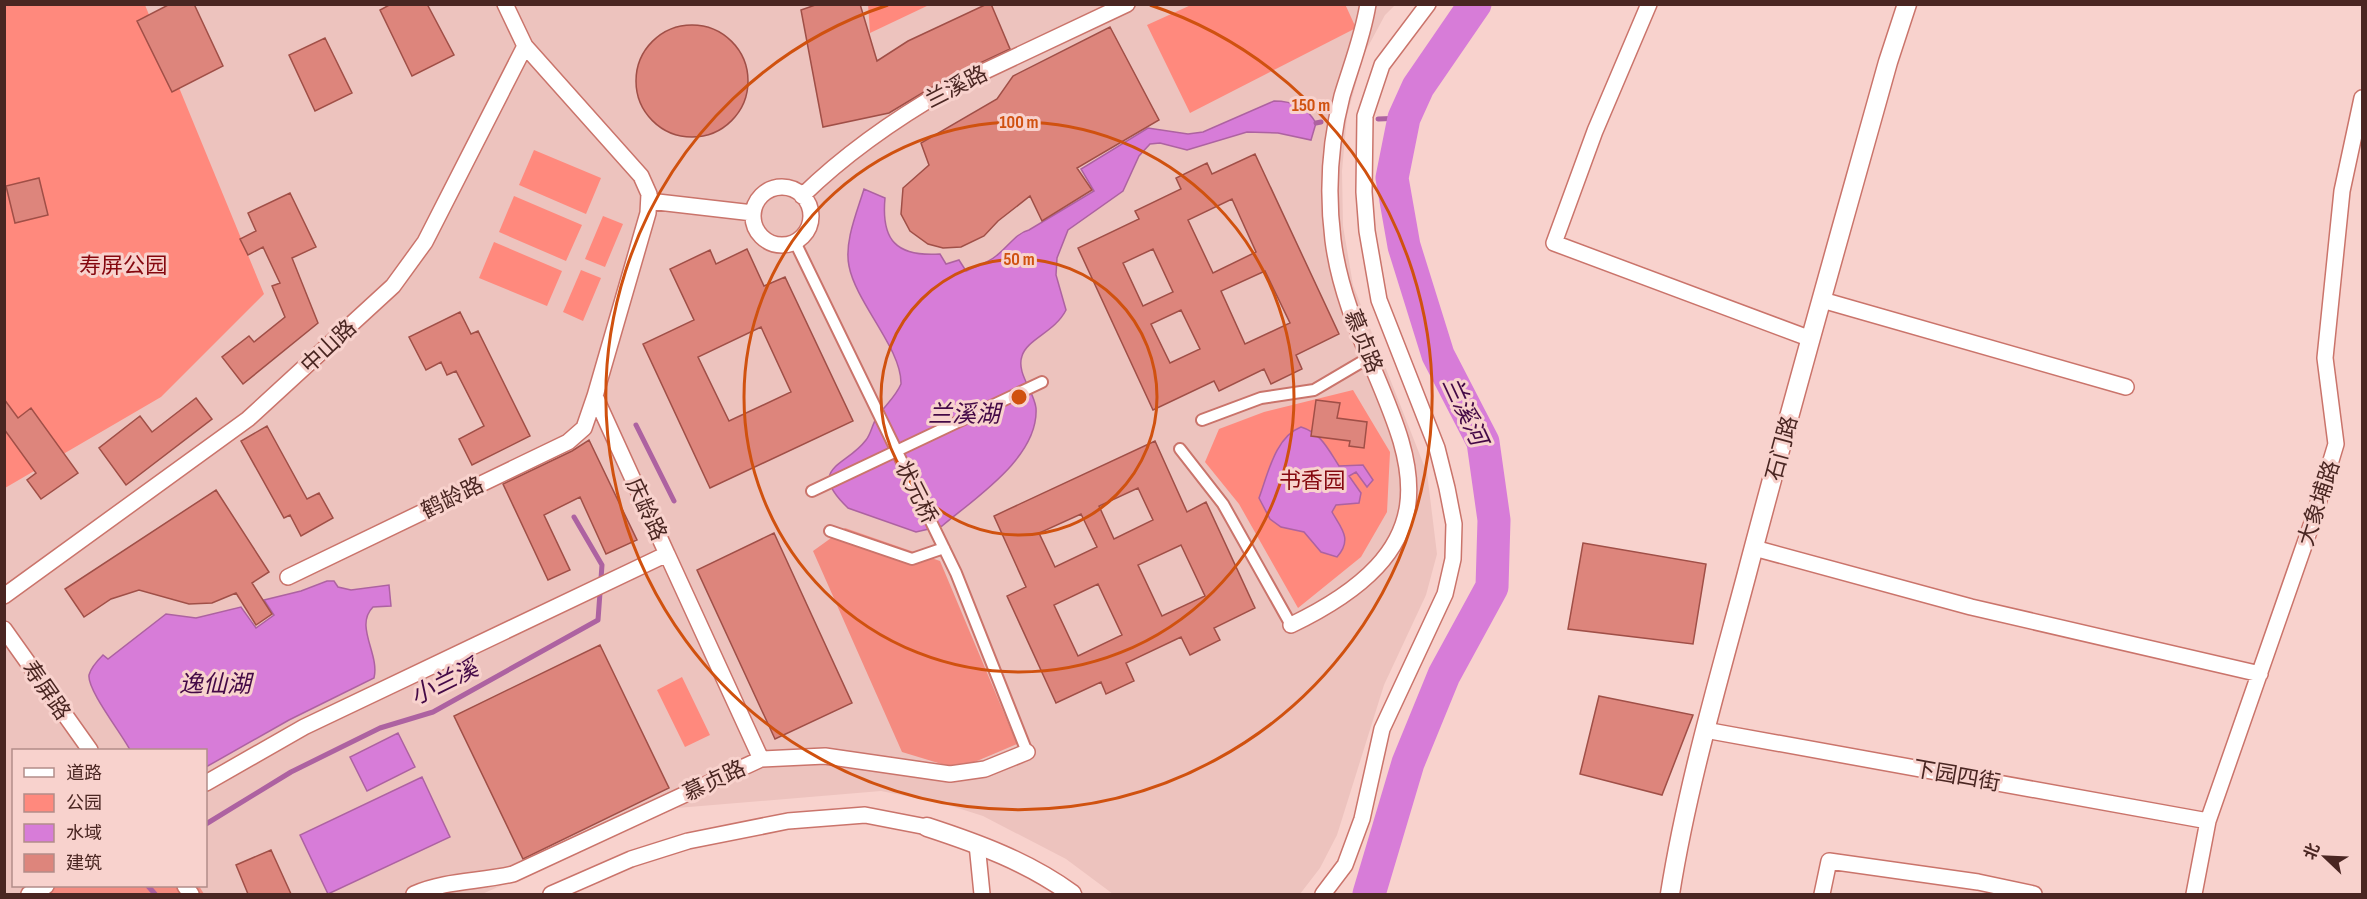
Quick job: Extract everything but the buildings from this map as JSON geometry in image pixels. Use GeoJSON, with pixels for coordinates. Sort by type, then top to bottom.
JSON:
{"type":"FeatureCollection","features":[{"type":"Feature","properties":{"kind":"street"},"geometry":{"type":"LineString","coordinates":[[505,4],[525,46],[637,171],[646,186],[649,201],[595,396]]}},
{"type":"Feature","properties":{"kind":"street","name":"兰溪路"},"geometry":{"type":"LineString","coordinates":[[802,196],[858,145],[921,104],[949,88],[1127,4]]}},
{"type":"Feature","properties":{"kind":"street","name":"慕贞路"},"geometry":{"type":"LineString","coordinates":[[1291,626],[1330,606],[1365,581],[1380,564],[1401,526],[1410,485],[1408,465],[1399,428],[1339,273],[1330,207],[1334,134],[1368,4]]}},
{"type":"Feature","properties":{"kind":"street"},"geometry":{"type":"LineString","coordinates":[[1323,894],[1345,865],[1362,819],[1382,729],[1445,594],[1453,559],[1454,524],[1447,488],[1437,448],[1379,300],[1367,231],[1364,192],[1365,116],[1382,65],[1428,4]]}},
{"type":"Feature","properties":{"kind":"street"},"geometry":{"type":"LineString","coordinates":[[1649,4],[1595,131],[1554,243],[1811,339]]}},
{"type":"Feature","properties":{"kind":"street","name":"石门路"},"geometry":{"type":"LineString","coordinates":[[1670,894],[1678,841],[1705,730],[1888,62],[1907,4]]}},
{"type":"Feature","properties":{"kind":"street","name":"中山路"},"geometry":{"type":"LineString","coordinates":[[4,596],[248,419],[393,286],[426,242],[525,46]]}},
{"type":"Feature","properties":{"kind":"street","name":"大象埔路"},"geometry":{"type":"LineString","coordinates":[[2194,894],[2208,821],[2313,520],[2336,444],[2325,358],[2342,191],[2362,98]]}},
{"type":"Feature","properties":{"kind":"street"},"geometry":{"type":"LineString","coordinates":[[777,188],[795,190],[802,196],[810,212],[810,220],[802,236],[795,242],[778,245],[762,238],[753,222],[753,213],[761,196],[777,188]]}},
{"type":"Feature","properties":{"kind":"street"},"geometry":{"type":"LineString","coordinates":[[649,201],[753,213]]}},
{"type":"Feature","properties":{"kind":"street","name":"状元桥"},"geometry":{"type":"LineString","coordinates":[[795,242],[944,548],[1027,752]]}},
{"type":"Feature","properties":{"kind":"street"},"geometry":{"type":"LineString","coordinates":[[1822,300],[2126,387]]}},
{"type":"Feature","properties":{"kind":"street"},"geometry":{"type":"LineString","coordinates":[[1202,420],[1261,398],[1314,390],[1370,357]]}},
{"type":"Feature","properties":{"kind":"street","name":"状元桥"},"geometry":{"type":"LineString","coordinates":[[812,491],[1040,384]]}},
{"type":"Feature","properties":{"kind":"street","name":"庆龄路"},"geometry":{"type":"LineString","coordinates":[[207,782],[304,727],[667,554],[595,396]]}},
{"type":"Feature","properties":{"kind":"street","name":"鹤龄路"},"geometry":{"type":"LineString","coordinates":[[288,578],[568,442],[584,428],[595,396]]}},
{"type":"Feature","properties":{"kind":"street"},"geometry":{"type":"LineString","coordinates":[[1180,448],[1223,504],[1291,626]]}},
{"type":"Feature","properties":{"kind":"street"},"geometry":{"type":"LineString","coordinates":[[830,531],[912,559],[944,548]]}},
{"type":"Feature","properties":{"kind":"street"},"geometry":{"type":"LineString","coordinates":[[1754,548],[1971,607],[2259,674]]}},
{"type":"Feature","properties":{"kind":"street"},"geometry":{"type":"LineString","coordinates":[[667,554],[760,759]]}},
{"type":"Feature","properties":{"kind":"street","name":"寿屏路"},"geometry":{"type":"LineString","coordinates":[[4,629],[89,749]]}},
{"type":"Feature","properties":{"kind":"street","name":"下园四街"},"geometry":{"type":"LineString","coordinates":[[1705,730],[2208,821]]}},
{"type":"Feature","properties":{"kind":"street","name":"慕贞路"},"geometry":{"type":"LineString","coordinates":[[414,894],[441,884],[494,879],[513,874],[760,759],[825,756],[950,774],[985,770],[1027,752]]}},
{"type":"Feature","properties":{"kind":"street"},"geometry":{"type":"LineString","coordinates":[[551,894],[631,859],[688,841],[788,821],[865,815],[927,827],[977,844],[1032,868],[1072,894]]}},
{"type":"Feature","properties":{"kind":"street"},"geometry":{"type":"LineString","coordinates":[[977,844],[981,894]]}},
{"type":"Feature","properties":{"kind":"street"},"geometry":{"type":"LineString","coordinates":[[1822,894],[1829,861],[1978,882],[2034,894]]}},
{"type":"Feature","properties":{"kind":"shaded area"},"geometry":{"type":"Polygon","coordinates":[[[5,5],[1395,5],[1385,15],[1364,54],[1347,116],[1342,171],[1343,226],[1353,285],[1427,473],[1437,554],[1426,595],[1384,685],[1337,835],[1320,868],[1300,894],[1113,894],[1066,859],[983,816],[942,803],[881,791],[677,808],[482,894],[5,894],[5,5]]]}},
{"type":"Feature","properties":{"kind":"shaded area"},"geometry":{"type":"Polygon","coordinates":[[[845,528],[940,561],[1017,744],[958,769],[902,752],[813,551],[845,528]]]}},
{"type":"Feature","properties":{"kind":"shaded area"},"geometry":{"type":"Polygon","coordinates":[[[53,887],[200,887],[204,894],[36,894],[53,887]]]}},
{"type":"Feature","properties":{"kind":"green space"},"geometry":{"type":"Polygon","coordinates":[[[868,4],[929,4],[929,5],[870,33],[868,4]]]}},
{"type":"Feature","properties":{"kind":"green space"},"geometry":{"type":"Polygon","coordinates":[[[1345,4],[1356,28],[1190,113],[1147,25],[1191,5],[1345,4]]]}},
{"type":"Feature","properties":{"kind":"green space","name":"寿屏公园"},"geometry":{"type":"Polygon","coordinates":[[[5,5],[145,5],[264,294],[161,397],[5,488],[5,5]]]}},
{"type":"Feature","properties":{"kind":"green space"},"geometry":{"type":"Polygon","coordinates":[[[534,150],[601,178],[586,214],[519,185],[534,150]]]}},
{"type":"Feature","properties":{"kind":"green space"},"geometry":{"type":"Polygon","coordinates":[[[514,196],[582,225],[566,261],[499,232],[514,196]]]}},
{"type":"Feature","properties":{"kind":"green space"},"geometry":{"type":"Polygon","coordinates":[[[603,216],[623,224],[605,267],[585,259],[603,216]]]}},
{"type":"Feature","properties":{"kind":"green space"},"geometry":{"type":"Polygon","coordinates":[[[494,242],[562,271],[547,306],[479,278],[494,242]]]}},
{"type":"Feature","properties":{"kind":"green space"},"geometry":{"type":"Polygon","coordinates":[[[581,270],[601,278],[583,321],[563,312],[581,270]]]}},
{"type":"Feature","properties":{"kind":"green space","name":"书香园"},"geometry":{"type":"Polygon","coordinates":[[[1353,390],[1390,452],[1387,512],[1361,557],[1298,608],[1239,504],[1205,462],[1219,429],[1264,412],[1353,390]]]}},
{"type":"Feature","properties":{"kind":"green space"},"geometry":{"type":"Polygon","coordinates":[[[682,677],[710,735],[685,747],[657,690],[682,677]]]}},
{"type":"Feature","properties":{"kind":"water","name":"兰溪湖"},"geometry":{"type":"Polygon","coordinates":[[[1274,101],[1293,104],[1304,109],[1312,117],[1316,123],[1311,140],[1278,133],[1247,132],[1187,150],[1160,143],[1150,144],[1139,156],[1123,191],[1068,230],[1057,258],[1056,275],[1066,310],[1055,324],[1029,345],[1022,356],[1021,369],[1035,402],[1034,426],[1027,443],[1002,475],[942,526],[916,532],[848,508],[830,484],[830,476],[833,469],[866,440],[876,419],[901,384],[894,356],[860,295],[849,266],[848,247],[864,189],[885,198],[886,225],[894,243],[912,252],[940,254],[946,264],[959,260],[966,271],[986,263],[1020,234],[1094,191],[1081,169],[1148,128],[1188,134],[1203,132],[1274,101]]]}},
{"type":"Feature","properties":{"kind":"water"},"geometry":{"type":"Polygon","coordinates":[[[1301,427],[1319,437],[1339,466],[1363,465],[1373,480],[1367,487],[1356,472],[1349,476],[1361,493],[1359,503],[1336,505],[1332,512],[1345,539],[1342,551],[1337,557],[1321,552],[1304,532],[1281,527],[1270,519],[1259,498],[1269,468],[1279,448],[1292,432],[1301,427]]]}},
{"type":"Feature","properties":{"kind":"water","name":"逸仙湖"},"geometry":{"type":"Polygon","coordinates":[[[327,581],[334,581],[338,587],[351,590],[389,585],[391,606],[373,607],[366,623],[374,659],[374,678],[289,720],[207,766],[207,749],[129,749],[93,691],[90,682],[91,669],[103,655],[108,659],[166,614],[196,618],[241,607],[256,628],[274,615],[264,600],[301,591],[327,581]]]}},
{"type":"Feature","properties":{"kind":"water"},"geometry":{"type":"Polygon","coordinates":[[[398,733],[415,767],[367,791],[350,757],[398,733]]]}},
{"type":"Feature","properties":{"kind":"water"},"geometry":{"type":"Polygon","coordinates":[[[422,777],[450,837],[328,894],[300,835],[422,777]]]}},
{"type":"Feature","properties":{"kind":"waterway","name":"兰溪河"},"geometry":{"type":"LineString","coordinates":[[1369,894],[1408,763],[1444,675],[1492,587],[1494,520],[1483,442],[1438,355],[1404,246],[1392,178],[1404,118],[1418,87],[1475,4]]}},
{"type":"Feature","properties":{"kind":"waterway"},"geometry":{"type":"LineString","coordinates":[[1378,119],[1404,118]]}},
{"type":"Feature","properties":{"kind":"waterway"},"geometry":{"type":"LineString","coordinates":[[1316,123],[1321,122]]}},
{"type":"Feature","properties":{"kind":"waterway"},"geometry":{"type":"LineString","coordinates":[[636,425],[674,501]]}},
{"type":"Feature","properties":{"kind":"waterway","name":"小兰溪"},"geometry":{"type":"LineString","coordinates":[[207,823],[291,772],[380,728],[433,712],[598,620],[602,565],[574,517]]}},
{"type":"Feature","properties":{"kind":"waterway"},"geometry":{"type":"LineString","coordinates":[[149,887],[155,894]]}}]}
